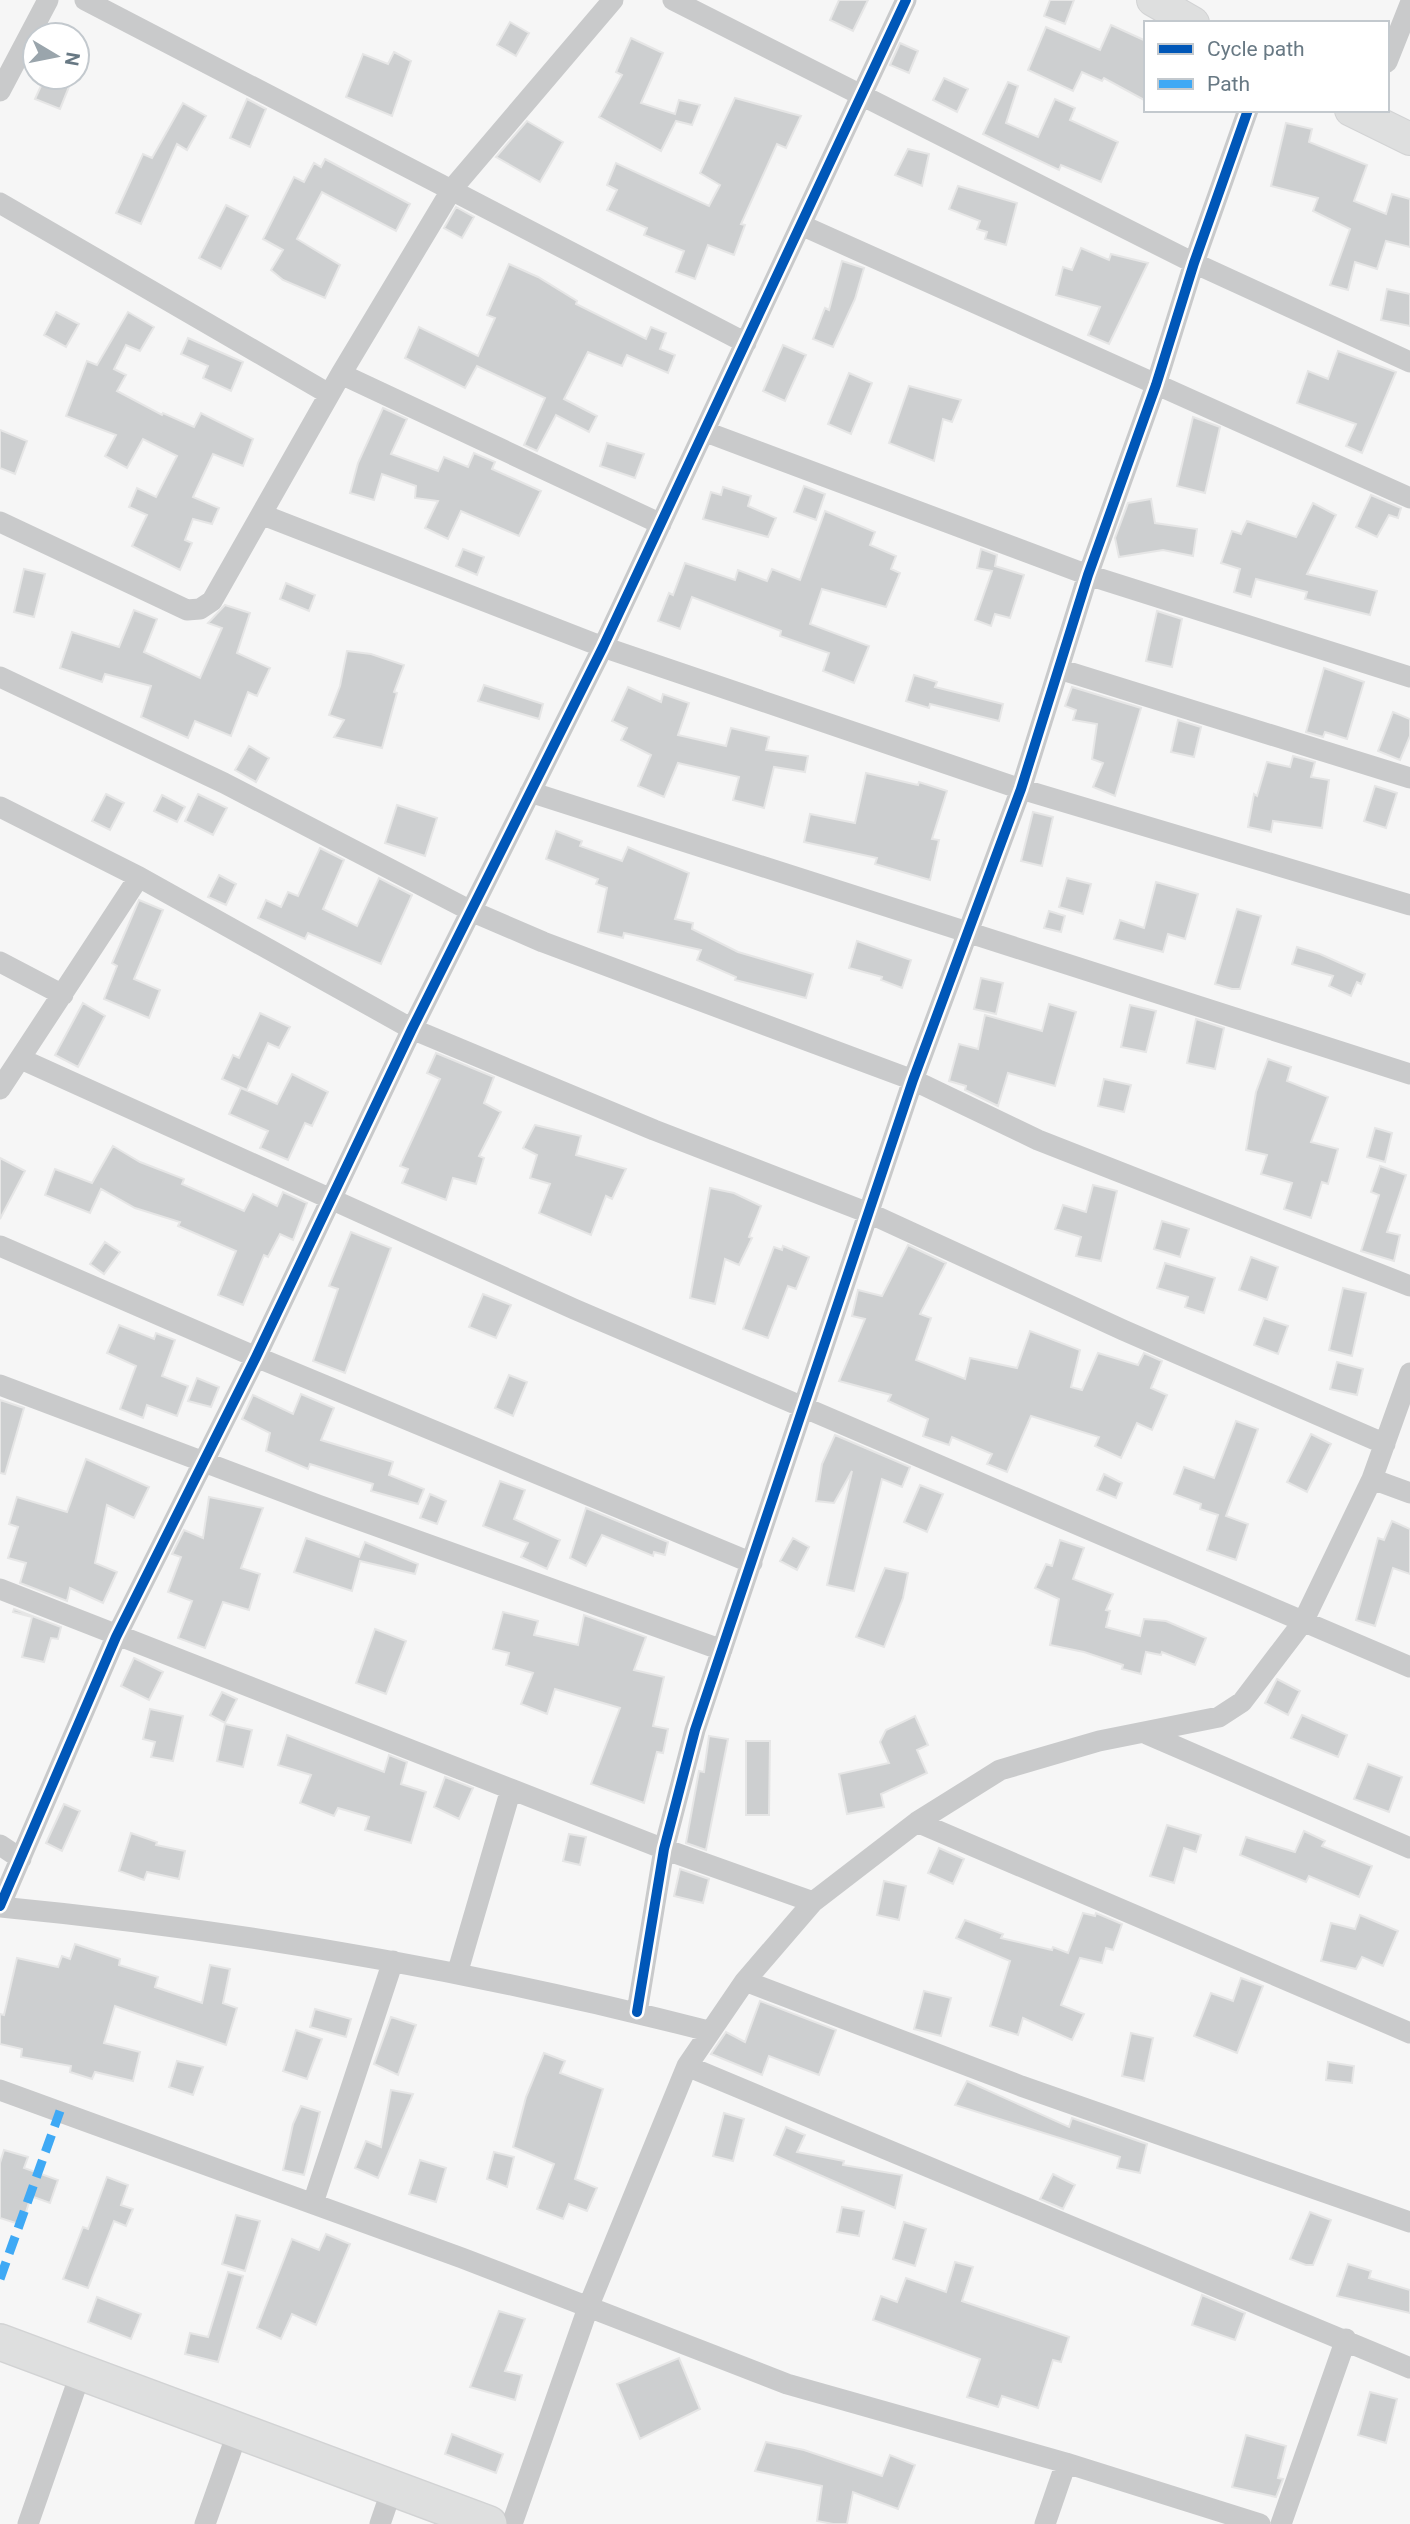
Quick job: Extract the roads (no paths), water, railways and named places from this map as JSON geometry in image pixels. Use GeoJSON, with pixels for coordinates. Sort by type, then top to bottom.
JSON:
{"type":"FeatureCollection","features":[{"type":"Feature","properties":{"kind":"main road"},"geometry":{"type":"LineString","coordinates":[[0,2342],[489,2524]]}},
{"type":"Feature","properties":{"kind":"street"},"geometry":{"type":"LineString","coordinates":[[0,91],[48,0]]}},
{"type":"Feature","properties":{"kind":"street"},"geometry":{"type":"LineString","coordinates":[[85,0],[746,343]]}},
{"type":"Feature","properties":{"kind":"street"},"geometry":{"type":"LineString","coordinates":[[0,522],[187,610],[200,609],[212,601],[264,515],[329,394],[452,189],[613,0]]}},
{"type":"Feature","properties":{"kind":"street"},"geometry":{"type":"LineString","coordinates":[[673,0],[860,97],[1194,263],[1410,362]]}},
{"type":"Feature","properties":{"kind":"street"},"geometry":{"type":"LineString","coordinates":[[708,2031],[637,2012],[393,1961],[198,1930],[0,1907],[116,1637],[201,1462],[256,1357],[412,1029],[603,647],[906,0]]}},
{"type":"Feature","properties":{"kind":"street"},"geometry":{"type":"LineString","coordinates":[[1153,0],[1190,21]]}},
{"type":"Feature","properties":{"kind":"street"},"geometry":{"type":"LineString","coordinates":[[1389,57],[1410,4]]}},
{"type":"Feature","properties":{"kind":"street"},"geometry":{"type":"LineString","coordinates":[[637,2012],[664,1849],[677,1793],[722,1650],[871,1214],[913,1080],[1021,789],[1087,575],[1156,385],[1194,263],[1247,112]]}},
{"type":"Feature","properties":{"kind":"street"},"geometry":{"type":"LineString","coordinates":[[1361,113],[1410,139]]}},
{"type":"Feature","properties":{"kind":"street"},"geometry":{"type":"LineString","coordinates":[[0,203],[329,394]]}},
{"type":"Feature","properties":{"kind":"street"},"geometry":{"type":"LineString","coordinates":[[801,225],[1410,498]]}},
{"type":"Feature","properties":{"kind":"street"},"geometry":{"type":"LineString","coordinates":[[341,374],[661,524]]}},
{"type":"Feature","properties":{"kind":"street"},"geometry":{"type":"LineString","coordinates":[[706,432],[1087,575],[1410,677]]}},
{"type":"Feature","properties":{"kind":"street"},"geometry":{"type":"LineString","coordinates":[[264,515],[603,647],[1021,789],[1410,905]]}},
{"type":"Feature","properties":{"kind":"street"},"geometry":{"type":"LineString","coordinates":[[1059,669],[1410,778]]}},
{"type":"Feature","properties":{"kind":"street"},"geometry":{"type":"LineString","coordinates":[[0,677],[224,783],[471,911],[542,942],[913,1080],[1038,1140],[1410,1286]]}},
{"type":"Feature","properties":{"kind":"street"},"geometry":{"type":"LineString","coordinates":[[530,792],[969,935],[1410,1074]]}},
{"type":"Feature","properties":{"kind":"street"},"geometry":{"type":"LineString","coordinates":[[0,807],[139,877],[412,1029],[654,1130],[871,1214],[1123,1330],[1385,1444]]}},
{"type":"Feature","properties":{"kind":"street"},"geometry":{"type":"LineString","coordinates":[[0,1089],[139,877]]}},
{"type":"Feature","properties":{"kind":"street"},"geometry":{"type":"LineString","coordinates":[[0,962],[63,995]]}},
{"type":"Feature","properties":{"kind":"street"},"geometry":{"type":"LineString","coordinates":[[21,1059],[805,1410],[1410,1667]]}},
{"type":"Feature","properties":{"kind":"street"},"geometry":{"type":"LineString","coordinates":[[0,1246],[256,1357],[752,1563]]}},
{"type":"Feature","properties":{"kind":"street"},"geometry":{"type":"LineString","coordinates":[[512,2524],[589,2305],[687,2066],[708,2031],[745,1980],[813,1902],[917,1822],[1000,1770],[1099,1741],[1147,1734],[1219,1717],[1242,1702],[1303,1622],[1372,1479],[1410,1375]]}},
{"type":"Feature","properties":{"kind":"street"},"geometry":{"type":"LineString","coordinates":[[0,1385],[201,1462],[722,1650]]}},
{"type":"Feature","properties":{"kind":"street"},"geometry":{"type":"LineString","coordinates":[[1372,1479],[1410,1493]]}},
{"type":"Feature","properties":{"kind":"street"},"geometry":{"type":"LineString","coordinates":[[0,1589],[116,1637],[664,1849],[813,1902]]}},
{"type":"Feature","properties":{"kind":"street"},"geometry":{"type":"LineString","coordinates":[[1147,1734],[1410,1848]]}},
{"type":"Feature","properties":{"kind":"street"},"geometry":{"type":"LineString","coordinates":[[457,1974],[511,1789]]}},
{"type":"Feature","properties":{"kind":"street"},"geometry":{"type":"LineString","coordinates":[[917,1822],[1410,2033]]}},
{"type":"Feature","properties":{"kind":"street"},"geometry":{"type":"LineString","coordinates":[[0,1845],[21,1858]]}},
{"type":"Feature","properties":{"kind":"street"},"geometry":{"type":"LineString","coordinates":[[313,2203],[393,1961]]}},
{"type":"Feature","properties":{"kind":"street"},"geometry":{"type":"LineString","coordinates":[[745,1980],[1021,2086],[1410,2222]]}},
{"type":"Feature","properties":{"kind":"street"},"geometry":{"type":"LineString","coordinates":[[687,2066],[1410,2368]]}},
{"type":"Feature","properties":{"kind":"street"},"geometry":{"type":"LineString","coordinates":[[0,2090],[589,2305],[787,2384],[1066,2463],[1260,2524]]}},
{"type":"Feature","properties":{"kind":"street"},"geometry":{"type":"LineString","coordinates":[[1281,2524],[1346,2339]]}},
{"type":"Feature","properties":{"kind":"street"},"geometry":{"type":"LineString","coordinates":[[28,2524],[81,2372]]}},
{"type":"Feature","properties":{"kind":"street"},"geometry":{"type":"LineString","coordinates":[[205,2524],[238,2431]]}},
{"type":"Feature","properties":{"kind":"street"},"geometry":{"type":"LineString","coordinates":[[1045,2524],[1066,2463]]}},
{"type":"Feature","properties":{"kind":"street"},"geometry":{"type":"LineString","coordinates":[[380,2524],[392,2489]]}}]}
